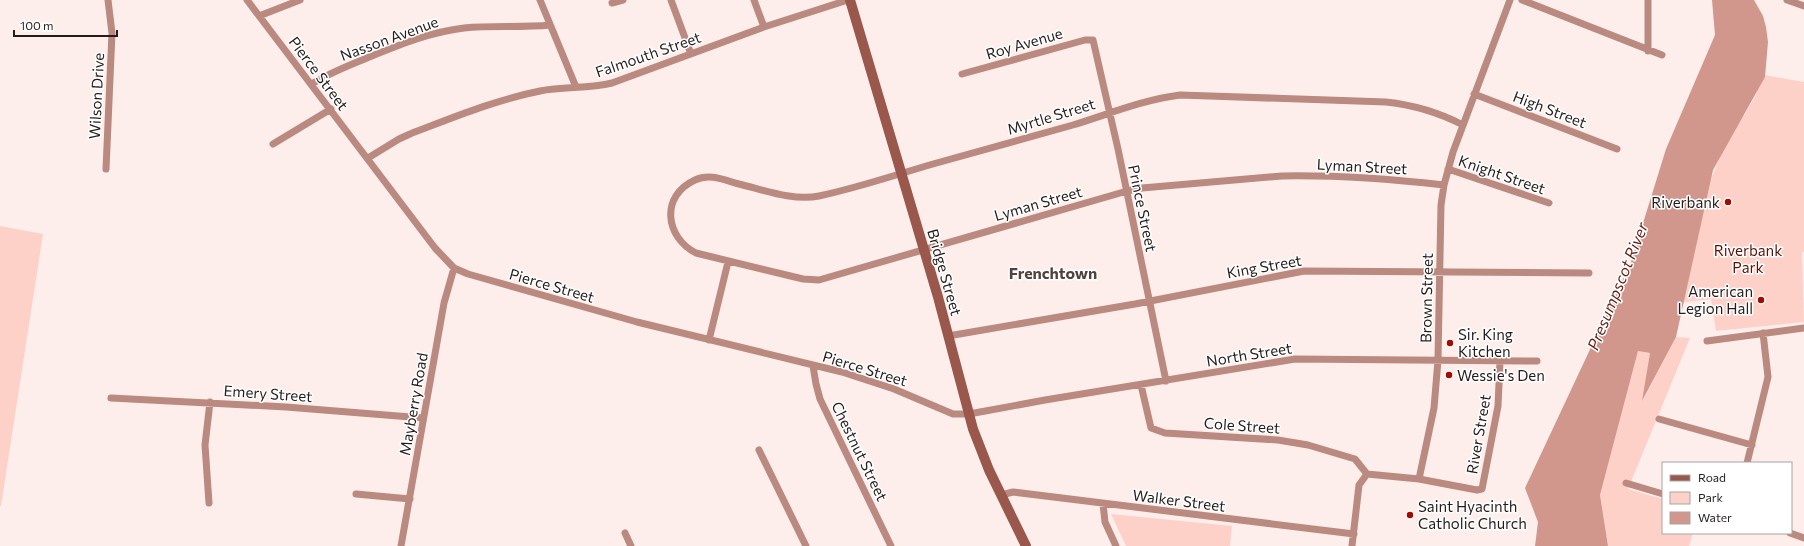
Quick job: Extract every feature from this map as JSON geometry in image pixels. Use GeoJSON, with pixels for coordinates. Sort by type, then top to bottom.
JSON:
{"type":"FeatureCollection","features":[{"type":"Feature","properties":{"kind":"street","name":"Wilson Drive"},"geometry":{"type":"LineString","coordinates":[[106,169],[112,34],[108,0]]}},
{"type":"Feature","properties":{"kind":"street","name":"Pierce Street"},"geometry":{"type":"LineString","coordinates":[[247,0],[435,248],[454,268],[468,274],[606,314],[873,382],[946,412],[953,414],[969,414]]}},
{"type":"Feature","properties":{"kind":"street"},"geometry":{"type":"LineString","coordinates":[[260,16],[300,0]]}},
{"type":"Feature","properties":{"kind":"street"},"geometry":{"type":"LineString","coordinates":[[540,0],[576,87]]}},
{"type":"Feature","properties":{"kind":"street"},"geometry":{"type":"LineString","coordinates":[[612,3],[623,0]]}},
{"type":"Feature","properties":{"kind":"street"},"geometry":{"type":"LineString","coordinates":[[671,0],[691,54]]}},
{"type":"Feature","properties":{"kind":"street"},"geometry":{"type":"LineString","coordinates":[[754,0],[764,27]]}},
{"type":"Feature","properties":{"kind":"street","name":"Falmouth Street"},"geometry":{"type":"LineString","coordinates":[[368,158],[404,136],[496,103],[541,90],[599,86],[764,27],[849,0]]}},
{"type":"Feature","properties":{"kind":"street","name":"Bridge Street"},"geometry":{"type":"LineString","coordinates":[[849,0],[902,173],[969,414],[989,470],[1026,546]]}},
{"type":"Feature","properties":{"kind":"street","name":"Brown Street"},"geometry":{"type":"LineString","coordinates":[[1419,479],[1434,408],[1438,360],[1441,205],[1444,185],[1448,169],[1474,94],[1510,0]]}},
{"type":"Feature","properties":{"kind":"street"},"geometry":{"type":"LineString","coordinates":[[1522,0],[1648,51],[1662,55]]}},
{"type":"Feature","properties":{"kind":"street"},"geometry":{"type":"LineString","coordinates":[[1648,0],[1648,51]]}},
{"type":"Feature","properties":{"kind":"street"},"geometry":{"type":"LineString","coordinates":[[1787,0],[1804,6]]}},
{"type":"Feature","properties":{"kind":"street","name":"Nasson Avenue"},"geometry":{"type":"LineString","coordinates":[[312,84],[325,75],[405,43],[430,35],[463,28],[531,27],[550,25]]}},
{"type":"Feature","properties":{"kind":"street","name":"Roy Avenue"},"geometry":{"type":"LineString","coordinates":[[962,74],[1085,40],[1094,40]]}},
{"type":"Feature","properties":{"kind":"street","name":"Prince Street"},"geometry":{"type":"LineString","coordinates":[[1094,40],[1166,381]]}},
{"type":"Feature","properties":{"kind":"street","name":"High Street"},"geometry":{"type":"LineString","coordinates":[[1474,94],[1617,149]]}},
{"type":"Feature","properties":{"kind":"street","name":"Myrtle Street"},"geometry":{"type":"LineString","coordinates":[[670,215],[673,203],[680,191],[689,183],[701,178],[716,178],[785,195],[807,197],[828,194],[1073,125],[1110,112],[1152,100],[1180,95],[1408,104],[1424,108],[1463,125]]}},
{"type":"Feature","properties":{"kind":"street"},"geometry":{"type":"LineString","coordinates":[[273,144],[331,110]]}},
{"type":"Feature","properties":{"kind":"street","name":"Knight Street"},"geometry":{"type":"LineString","coordinates":[[1448,169],[1549,204]]}},
{"type":"Feature","properties":{"kind":"street","name":"Lyman Street"},"geometry":{"type":"LineString","coordinates":[[670,215],[672,230],[682,244],[696,253],[803,280],[819,280],[923,249],[1142,188],[1282,176],[1356,177],[1444,185]]}},
{"type":"Feature","properties":{"kind":"street"},"geometry":{"type":"LineString","coordinates":[[709,340],[728,262]]}},
{"type":"Feature","properties":{"kind":"street","name":"Mayberry Road"},"geometry":{"type":"LineString","coordinates":[[401,546],[444,303],[454,268]]}},
{"type":"Feature","properties":{"kind":"street","name":"King Street"},"geometry":{"type":"LineString","coordinates":[[948,336],[1304,271],[1589,273]]}},
{"type":"Feature","properties":{"kind":"street"},"geometry":{"type":"LineString","coordinates":[[1707,341],[1804,328]]}},
{"type":"Feature","properties":{"kind":"street"},"geometry":{"type":"LineString","coordinates":[[1747,462],[1768,377],[1763,333]]}},
{"type":"Feature","properties":{"kind":"street","name":"North Street"},"geometry":{"type":"LineString","coordinates":[[969,414],[1295,359],[1438,360],[1487,362],[1536,361]]}},
{"type":"Feature","properties":{"kind":"street","name":"River Street"},"geometry":{"type":"LineString","coordinates":[[1419,479],[1477,490],[1482,489],[1498,406],[1500,361]]}},
{"type":"Feature","properties":{"kind":"street","name":"Chestnut Street"},"geometry":{"type":"LineString","coordinates":[[813,366],[820,398],[891,546]]}},
{"type":"Feature","properties":{"kind":"street","name":"Cole Street"},"geometry":{"type":"LineString","coordinates":[[1141,385],[1151,428],[1179,434],[1293,442],[1323,448],[1355,459],[1367,474]]}},
{"type":"Feature","properties":{"kind":"street","name":"Emery Street"},"geometry":{"type":"LineString","coordinates":[[111,398],[210,402],[423,418]]}},
{"type":"Feature","properties":{"kind":"street"},"geometry":{"type":"LineString","coordinates":[[209,503],[205,446],[210,402]]}},
{"type":"Feature","properties":{"kind":"street"},"geometry":{"type":"LineString","coordinates":[[1659,419],[1752,444]]}},
{"type":"Feature","properties":{"kind":"street"},"geometry":{"type":"LineString","coordinates":[[759,450],[806,546]]}},
{"type":"Feature","properties":{"kind":"street"},"geometry":{"type":"LineString","coordinates":[[1352,546],[1359,485],[1367,474],[1419,479]]}},
{"type":"Feature","properties":{"kind":"street"},"geometry":{"type":"LineString","coordinates":[[1626,484],[1662,494]]}},
{"type":"Feature","properties":{"kind":"street","name":"Walker Street"},"geometry":{"type":"LineString","coordinates":[[1001,495],[1013,492],[1354,534]]}},
{"type":"Feature","properties":{"kind":"street"},"geometry":{"type":"LineString","coordinates":[[356,494],[410,499]]}},
{"type":"Feature","properties":{"kind":"street"},"geometry":{"type":"LineString","coordinates":[[1103,504],[1105,522],[1116,546]]}},
{"type":"Feature","properties":{"kind":"street"},"geometry":{"type":"LineString","coordinates":[[625,533],[631,546]]}},
{"type":"Feature","properties":{"kind":"street"},"geometry":{"type":"LineString","coordinates":[[1792,534],[1804,538]]}},
{"type":"Feature","properties":{"kind":"green space","name":"Riverbank Park"},"geometry":{"type":"Polygon","coordinates":[[[1759,74],[1804,82],[1804,252],[1802,252],[1804,322],[1716,331],[1711,299],[1679,303],[1707,189],[1730,133],[1745,114],[1756,95],[1759,74]]]}},
{"type":"Feature","properties":{"kind":"green space"},"geometry":{"type":"Polygon","coordinates":[[[0,226],[43,234],[1,506],[0,506],[0,226]]]}},
{"type":"Feature","properties":{"kind":"green space"},"geometry":{"type":"Polygon","coordinates":[[[1676,337],[1690,338],[1628,489],[1662,499],[1662,534],[1693,534],[1689,546],[1608,546],[1600,495],[1638,351],[1650,353],[1643,400],[1676,337]]]}},
{"type":"Feature","properties":{"kind":"green space"},"geometry":{"type":"Polygon","coordinates":[[[1111,514],[1232,526],[1230,546],[1126,546],[1111,514]]]}},
{"type":"Feature","properties":{"kind":"water","name":"Presumpscot River"},"geometry":{"type":"Polygon","coordinates":[[[1712,0],[1754,0],[1763,16],[1766,27],[1768,42],[1765,77],[1713,170],[1676,337],[1642,401],[1650,353],[1638,351],[1600,495],[1608,546],[1535,546],[1538,522],[1525,488],[1631,262],[1666,149],[1715,35],[1712,0]]]}},
{"type":"Feature","properties":{"kind":"place","name":"Riverbank"},"geometry":{"type":"Point","coordinates":[1728,202]}},
{"type":"Feature","properties":{"kind":"place","name":"American Legion Hall"},"geometry":{"type":"Point","coordinates":[1761,300]}},
{"type":"Feature","properties":{"kind":"place","name":"Sir. King Kitchen"},"geometry":{"type":"Point","coordinates":[1450,343]}},
{"type":"Feature","properties":{"kind":"place","name":"Wessie's Den"},"geometry":{"type":"Point","coordinates":[1449,375]}},
{"type":"Feature","properties":{"kind":"place","name":"Saint Hyacinth Catholic Church"},"geometry":{"type":"Point","coordinates":[1410,515]}},
{"type":"Feature","properties":{"kind":"district","name":"Frenchtown"},"geometry":{"type":"Point","coordinates":[1053,272]}}]}
